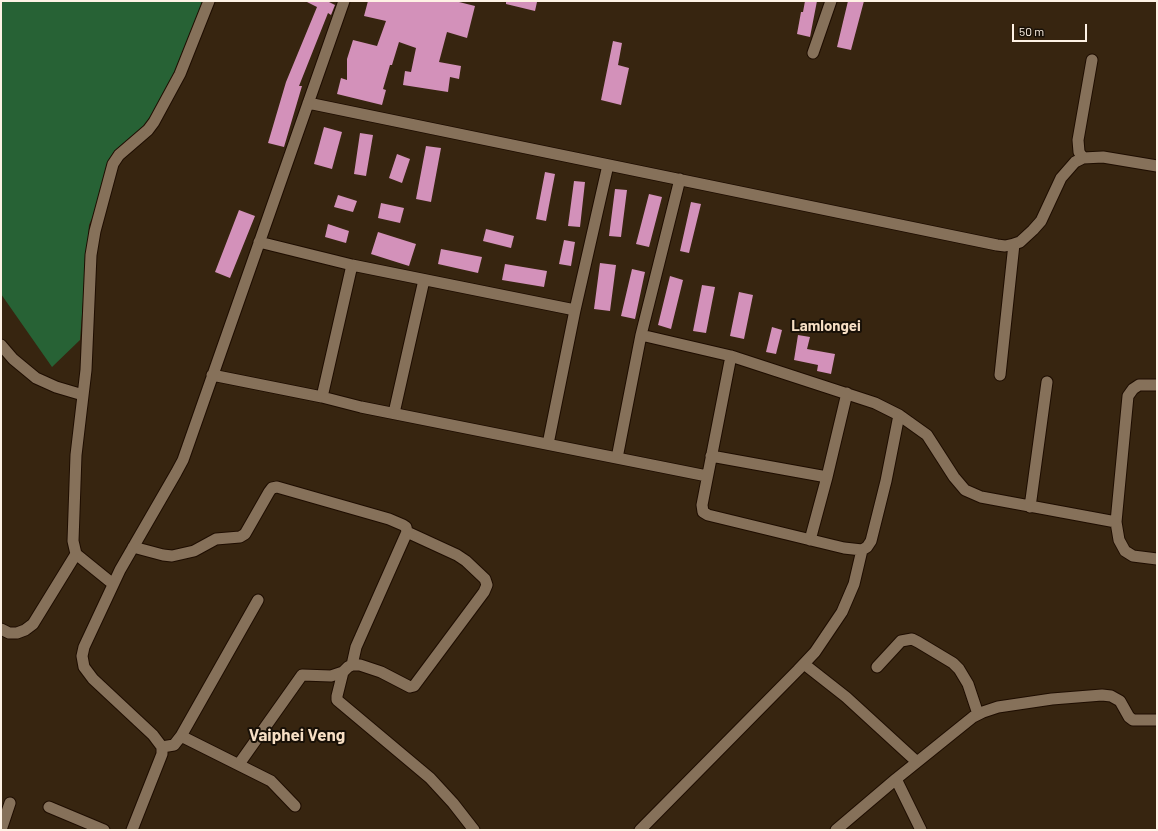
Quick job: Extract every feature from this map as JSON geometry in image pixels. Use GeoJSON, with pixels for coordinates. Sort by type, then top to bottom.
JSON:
{"type":"FeatureCollection","features":[{"type":"Feature","properties":{"kind":"street"},"geometry":{"type":"LineString","coordinates":[[113,584],[76,554],[73,541],[76,455],[87,344],[91,255],[109,174],[113,164],[119,156],[148,130],[157,116],[180,74],[209,1]]}},
{"type":"Feature","properties":{"kind":"street"},"geometry":{"type":"LineString","coordinates":[[132,830],[162,754],[162,747],[153,735],[94,680],[84,667],[82,656],[84,647],[113,584],[179,468],[344,1]]}},
{"type":"Feature","properties":{"kind":"street"},"geometry":{"type":"LineString","coordinates":[[813,53],[831,1]]}},
{"type":"Feature","properties":{"kind":"street"},"geometry":{"type":"LineString","coordinates":[[1083,158],[1079,152],[1078,140],[1092,60]]}},
{"type":"Feature","properties":{"kind":"street"},"geometry":{"type":"LineString","coordinates":[[308,103],[997,246],[1006,246],[1020,242],[1033,230],[1041,220],[1061,178],[1075,162],[1083,158],[1103,157],[1157,166]]}},
{"type":"Feature","properties":{"kind":"street"},"geometry":{"type":"LineString","coordinates":[[548,444],[575,310],[608,165]]}},
{"type":"Feature","properties":{"kind":"street"},"geometry":{"type":"LineString","coordinates":[[617,458],[641,335],[680,179]]}},
{"type":"Feature","properties":{"kind":"street"},"geometry":{"type":"LineString","coordinates":[[259,242],[352,265],[575,310]]}},
{"type":"Feature","properties":{"kind":"street"},"geometry":{"type":"LineString","coordinates":[[1000,375],[1014,244]]}},
{"type":"Feature","properties":{"kind":"street"},"geometry":{"type":"LineString","coordinates":[[322,397],[352,265]]}},
{"type":"Feature","properties":{"kind":"street"},"geometry":{"type":"LineString","coordinates":[[394,413],[424,280]]}},
{"type":"Feature","properties":{"kind":"street"},"geometry":{"type":"LineString","coordinates":[[641,335],[731,356],[875,403],[899,415],[927,435],[965,490],[981,497],[1116,522]]}},
{"type":"Feature","properties":{"kind":"street"},"geometry":{"type":"LineString","coordinates":[[1,345],[13,359],[36,378],[56,387],[83,394]]}},
{"type":"Feature","properties":{"kind":"street"},"geometry":{"type":"LineString","coordinates":[[731,356],[702,505],[703,512],[708,515],[844,548],[862,550],[867,547],[871,541],[886,481],[899,415]]}},
{"type":"Feature","properties":{"kind":"street"},"geometry":{"type":"LineString","coordinates":[[212,375],[707,476]]}},
{"type":"Feature","properties":{"kind":"street"},"geometry":{"type":"LineString","coordinates":[[1030,506],[1047,382]]}},
{"type":"Feature","properties":{"kind":"street"},"geometry":{"type":"LineString","coordinates":[[1157,385],[1139,386],[1133,389],[1128,396],[1116,522],[1119,540],[1124,551],[1134,556],[1157,559]]}},
{"type":"Feature","properties":{"kind":"street"},"geometry":{"type":"LineString","coordinates":[[810,540],[847,393]]}},
{"type":"Feature","properties":{"kind":"street"},"geometry":{"type":"LineString","coordinates":[[711,456],[827,477]]}},
{"type":"Feature","properties":{"kind":"street"},"geometry":{"type":"LineString","coordinates":[[133,547],[172,556],[194,551],[216,539],[240,537],[245,534],[269,492],[272,488],[277,487],[389,519],[403,525],[406,527],[407,532],[356,647],[352,665]]}},
{"type":"Feature","properties":{"kind":"street"},"geometry":{"type":"LineString","coordinates":[[239,764],[302,675],[331,676],[343,672],[352,665],[360,665],[381,672],[408,686],[413,687],[419,682],[484,592],[487,585],[485,579],[466,561],[457,555],[407,532]]}},
{"type":"Feature","properties":{"kind":"street"},"geometry":{"type":"LineString","coordinates":[[640,830],[804,664],[828,634],[842,612],[854,584],[862,550]]}},
{"type":"Feature","properties":{"kind":"street"},"geometry":{"type":"LineString","coordinates":[[1,630],[9,633],[17,633],[25,630],[33,624],[76,554]]}},
{"type":"Feature","properties":{"kind":"street"},"geometry":{"type":"LineString","coordinates":[[162,747],[174,745],[181,736],[258,600]]}},
{"type":"Feature","properties":{"kind":"street"},"geometry":{"type":"LineString","coordinates":[[877,667],[901,641],[912,640],[918,642],[953,663],[959,669],[968,684],[978,714]]}},
{"type":"Feature","properties":{"kind":"street"},"geometry":{"type":"LineString","coordinates":[[804,664],[846,697],[917,762]]}},
{"type":"Feature","properties":{"kind":"street"},"geometry":{"type":"LineString","coordinates":[[343,672],[337,700],[430,778],[453,803],[474,830]]}},
{"type":"Feature","properties":{"kind":"street"},"geometry":{"type":"LineString","coordinates":[[836,830],[896,779],[978,714],[998,707],[1065,697],[1102,695],[1111,696],[1120,701],[1129,717],[1133,720],[1157,720]]}},
{"type":"Feature","properties":{"kind":"street"},"geometry":{"type":"LineString","coordinates":[[181,736],[271,781],[295,806]]}},
{"type":"Feature","properties":{"kind":"street"},"geometry":{"type":"LineString","coordinates":[[896,779],[921,830]]}},
{"type":"Feature","properties":{"kind":"street"},"geometry":{"type":"LineString","coordinates":[[1,830],[10,803]]}},
{"type":"Feature","properties":{"kind":"street"},"geometry":{"type":"LineString","coordinates":[[49,807],[104,830]]}},
{"type":"Feature","properties":{"kind":"green space"},"geometry":{"type":"Polygon","coordinates":[[[1,1],[203,1],[180,81],[117,163],[89,225],[80,340],[52,367],[1,294],[1,1]]]}},
{"type":"Feature","properties":{"kind":"building"},"geometry":{"type":"Polygon","coordinates":[[[305,1],[327,1],[335,5],[331,15],[328,13],[299,86],[302,86],[284,147],[268,143],[286,82],[317,7],[305,1]]]}},
{"type":"Feature","properties":{"kind":"building"},"geometry":{"type":"Polygon","coordinates":[[[368,1],[455,1],[475,6],[467,38],[447,32],[439,62],[461,66],[459,79],[450,77],[448,92],[403,85],[405,71],[411,72],[416,48],[399,42],[383,89],[386,90],[382,105],[337,94],[341,78],[347,80],[347,59],[353,40],[377,46],[386,21],[364,16],[368,1]]]}},
{"type":"Feature","properties":{"kind":"building"},"geometry":{"type":"Polygon","coordinates":[[[506,1],[537,2],[535,11],[506,4],[506,1]]]}},
{"type":"Feature","properties":{"kind":"building"},"geometry":{"type":"Polygon","coordinates":[[[805,1],[817,1],[810,37],[797,34],[801,12],[803,12],[805,1]]]}},
{"type":"Feature","properties":{"kind":"building"},"geometry":{"type":"Polygon","coordinates":[[[848,1],[864,1],[851,50],[837,47],[848,1]]]}},
{"type":"Feature","properties":{"kind":"building"},"geometry":{"type":"Polygon","coordinates":[[[613,41],[622,43],[618,65],[629,68],[621,105],[601,100],[613,41]]]}},
{"type":"Feature","properties":{"kind":"building"},"geometry":{"type":"Polygon","coordinates":[[[324,127],[342,132],[332,169],[314,164],[324,127]]]}},
{"type":"Feature","properties":{"kind":"building"},"geometry":{"type":"Polygon","coordinates":[[[360,133],[373,135],[366,176],[354,174],[360,133]]]}},
{"type":"Feature","properties":{"kind":"building"},"geometry":{"type":"Polygon","coordinates":[[[426,146],[441,148],[431,202],[416,199],[426,146]]]}},
{"type":"Feature","properties":{"kind":"building"},"geometry":{"type":"Polygon","coordinates":[[[397,154],[410,159],[402,183],[389,178],[397,154]]]}},
{"type":"Feature","properties":{"kind":"building"},"geometry":{"type":"Polygon","coordinates":[[[545,172],[555,174],[546,221],[536,219],[545,172]]]}},
{"type":"Feature","properties":{"kind":"building"},"geometry":{"type":"Polygon","coordinates":[[[574,181],[585,182],[580,227],[568,226],[574,181]]]}},
{"type":"Feature","properties":{"kind":"building"},"geometry":{"type":"Polygon","coordinates":[[[615,189],[627,190],[621,237],[609,236],[615,189]]]}},
{"type":"Feature","properties":{"kind":"building"},"geometry":{"type":"Polygon","coordinates":[[[649,194],[662,197],[649,247],[636,244],[649,194]]]}},
{"type":"Feature","properties":{"kind":"building"},"geometry":{"type":"Polygon","coordinates":[[[338,195],[357,201],[353,212],[334,207],[338,195]]]}},
{"type":"Feature","properties":{"kind":"building"},"geometry":{"type":"Polygon","coordinates":[[[691,202],[701,204],[689,253],[680,251],[691,202]]]}},
{"type":"Feature","properties":{"kind":"building"},"geometry":{"type":"Polygon","coordinates":[[[381,203],[404,208],[400,223],[378,218],[381,203]]]}},
{"type":"Feature","properties":{"kind":"building"},"geometry":{"type":"Polygon","coordinates":[[[239,210],[255,216],[230,278],[215,272],[239,210]]]}},
{"type":"Feature","properties":{"kind":"building"},"geometry":{"type":"Polygon","coordinates":[[[328,224],[349,231],[346,243],[325,237],[328,224]]]}},
{"type":"Feature","properties":{"kind":"building"},"geometry":{"type":"Polygon","coordinates":[[[486,229],[514,236],[511,248],[483,241],[486,229]]]}},
{"type":"Feature","properties":{"kind":"building"},"geometry":{"type":"Polygon","coordinates":[[[378,232],[416,244],[409,266],[371,254],[378,232]]]}},
{"type":"Feature","properties":{"kind":"building"},"geometry":{"type":"Polygon","coordinates":[[[564,240],[575,242],[571,266],[559,264],[564,240]]]}},
{"type":"Feature","properties":{"kind":"building"},"geometry":{"type":"Polygon","coordinates":[[[441,249],[482,257],[478,273],[438,264],[441,249]]]}},
{"type":"Feature","properties":{"kind":"building"},"geometry":{"type":"Polygon","coordinates":[[[600,263],[616,265],[610,311],[594,309],[600,263]]]}},
{"type":"Feature","properties":{"kind":"building"},"geometry":{"type":"Polygon","coordinates":[[[505,264],[547,271],[544,287],[502,280],[505,264]]]}},
{"type":"Feature","properties":{"kind":"building"},"geometry":{"type":"Polygon","coordinates":[[[632,269],[645,272],[635,319],[621,316],[632,269]]]}},
{"type":"Feature","properties":{"kind":"building"},"geometry":{"type":"Polygon","coordinates":[[[670,276],[683,280],[671,329],[658,325],[670,276]]]}},
{"type":"Feature","properties":{"kind":"building"},"geometry":{"type":"Polygon","coordinates":[[[702,285],[715,287],[706,333],[693,331],[702,285]]]}},
{"type":"Feature","properties":{"kind":"building"},"geometry":{"type":"Polygon","coordinates":[[[739,292],[753,295],[744,339],[730,336],[739,292]]]}},
{"type":"Feature","properties":{"kind":"building"},"geometry":{"type":"Polygon","coordinates":[[[772,327],[782,330],[776,354],[766,352],[772,327]]]}},
{"type":"Feature","properties":{"kind":"building"},"geometry":{"type":"Polygon","coordinates":[[[798,335],[810,337],[807,349],[835,354],[831,374],[817,371],[818,365],[794,360],[798,335]]]}},
{"type":"Feature","properties":{"kind":"district","name":"Lamlongei"},"geometry":{"type":"Point","coordinates":[826,326]}},
{"type":"Feature","properties":{"kind":"district","name":"Vaiphei Veng"},"geometry":{"type":"Point","coordinates":[297,735]}}]}
